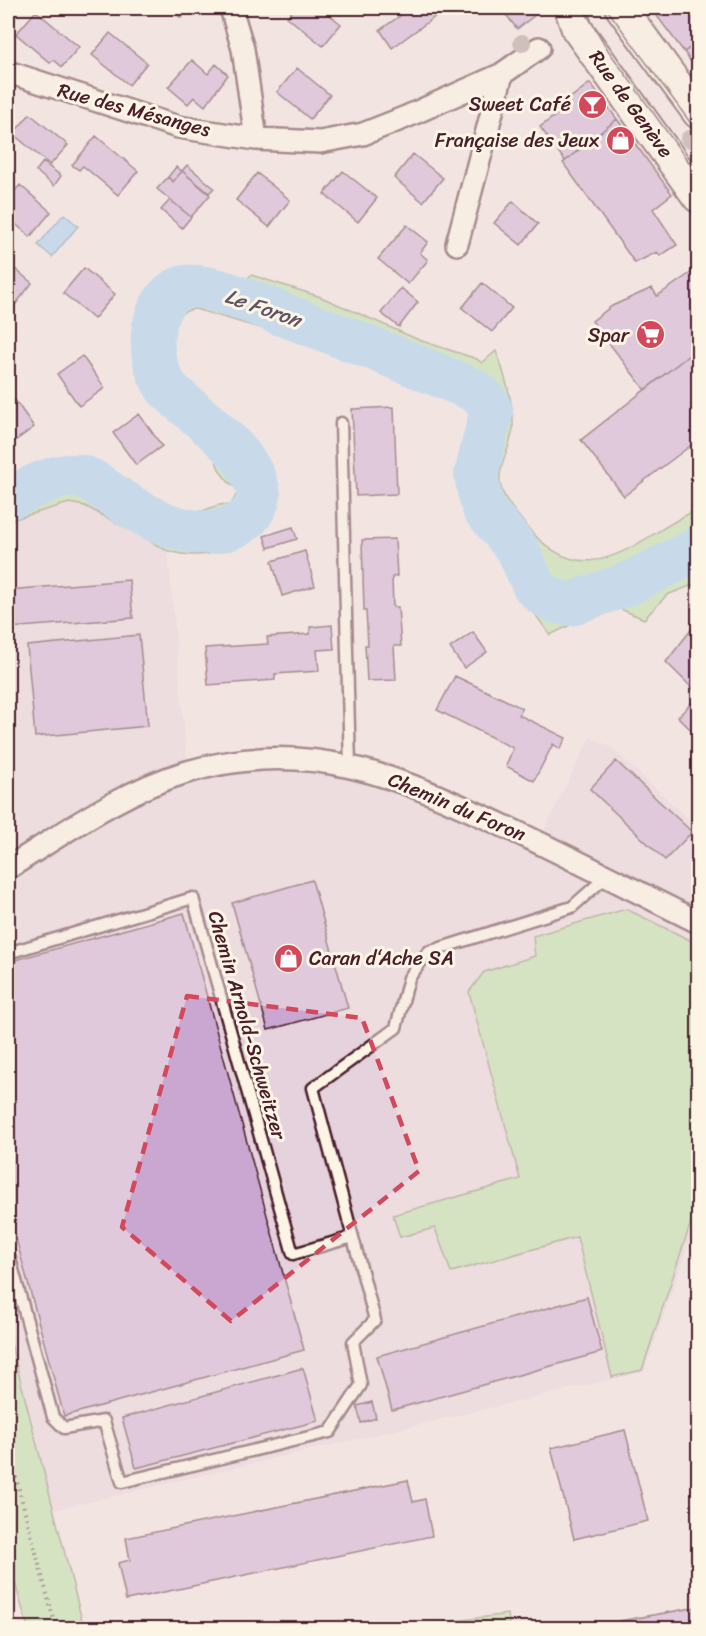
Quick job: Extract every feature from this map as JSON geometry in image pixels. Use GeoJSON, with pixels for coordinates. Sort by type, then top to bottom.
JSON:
{"type":"FeatureCollection","features":[{"type":"Feature","properties":{"kind":"main road","name":"Rue de Genève"},"geometry":{"type":"LineString","coordinates":[[570,8],[579,33],[699,197]]}},
{"type":"Feature","properties":{"kind":"main road"},"geometry":{"type":"LineString","coordinates":[[621,8],[699,113]]}},
{"type":"Feature","properties":{"kind":"street"},"geometry":{"type":"LineString","coordinates":[[231,8],[243,49],[256,139]]}},
{"type":"Feature","properties":{"kind":"street","name":"Rue des Mésanges"},"geometry":{"type":"LineString","coordinates":[[10,77],[178,127],[256,139],[320,142],[363,134],[502,75],[539,48]]}},
{"type":"Feature","properties":{"kind":"street"},"geometry":{"type":"LineString","coordinates":[[456,244],[502,75]]}},
{"type":"Feature","properties":{"kind":"street","name":"Chemin du Foron"},"geometry":{"type":"LineString","coordinates":[[8,868],[118,802],[188,771],[263,759],[310,760],[350,766],[431,791],[699,922]]}},
{"type":"Feature","properties":{"kind":"lane"},"geometry":{"type":"LineString","coordinates":[[341,423],[350,766]]}},
{"type":"Feature","properties":{"kind":"lane"},"geometry":{"type":"LineString","coordinates":[[8,1251],[53,1417],[64,1428],[104,1421],[122,1482],[330,1432],[362,1384],[353,1342],[375,1320],[313,1088],[396,1028],[409,978],[428,952],[573,907],[607,876]]}},
{"type":"Feature","properties":{"kind":"lane","name":"Chemin Arnold-Schweitzer"},"geometry":{"type":"LineString","coordinates":[[8,953],[193,898],[293,1254],[352,1237]]}},
{"type":"Feature","properties":{"kind":"path"},"geometry":{"type":"LineString","coordinates":[[8,1448],[56,1629]]}},
{"type":"Feature","properties":{"kind":"highlighted area"},"geometry":{"type":"Polygon","coordinates":[[[187,996],[362,1018],[419,1171],[231,1321],[122,1227],[187,996]]]}},
{"type":"Feature","properties":{"kind":"shaded area"},"geometry":{"type":"Polygon","coordinates":[[[69,503],[84,506],[168,551],[188,771],[310,760],[538,842],[590,737],[610,746],[698,828],[698,1217],[644,1372],[55,1510],[8,1332],[8,521],[69,503]]]}},
{"type":"Feature","properties":{"kind":"green space"},"geometry":{"type":"Polygon","coordinates":[[[251,275],[321,297],[419,340],[477,359],[482,363],[496,351],[508,388],[513,418],[512,433],[501,469],[501,489],[524,523],[547,546],[568,558],[589,561],[610,557],[631,547],[698,509],[698,583],[667,595],[644,619],[611,605],[550,635],[523,597],[470,500],[460,477],[476,405],[332,349],[195,309],[184,312],[172,327],[172,348],[175,358],[185,377],[242,432],[260,455],[272,479],[275,502],[267,523],[236,546],[208,554],[189,555],[166,550],[85,506],[69,503],[8,521],[8,505],[46,489],[67,485],[87,488],[147,522],[195,539],[218,540],[238,535],[256,520],[264,505],[266,488],[263,477],[252,458],[238,442],[191,401],[177,386],[167,369],[160,344],[161,328],[171,307],[186,297],[192,296],[263,314],[477,399],[478,380],[241,284],[251,275]]]}},
{"type":"Feature","properties":{"kind":"green space"},"geometry":{"type":"Polygon","coordinates":[[[212,438],[246,479],[251,492],[247,506],[228,523],[216,525],[190,522],[152,508],[160,501],[191,513],[221,505],[230,506],[239,490],[225,478],[216,463],[215,451],[207,443],[212,438]]]}},
{"type":"Feature","properties":{"kind":"green space"},"geometry":{"type":"Polygon","coordinates":[[[626,909],[698,944],[698,1201],[642,1370],[612,1377],[577,1237],[451,1272],[435,1228],[400,1237],[393,1215],[520,1179],[469,992],[484,972],[535,956],[533,936],[626,909]]]}},
{"type":"Feature","properties":{"kind":"green space"},"geometry":{"type":"Polygon","coordinates":[[[8,1332],[84,1628],[28,1628],[8,1559],[8,1332]]]}},
{"type":"Feature","properties":{"kind":"green space"},"geometry":{"type":"Polygon","coordinates":[[[508,1614],[510,1628],[401,1628],[508,1614]]]}},
{"type":"Feature","properties":{"kind":"water"},"geometry":{"type":"Polygon","coordinates":[[[64,214],[78,226],[52,257],[38,245],[64,214]]]}},
{"type":"Feature","properties":{"kind":"building"},"geometry":{"type":"Polygon","coordinates":[[[169,8],[190,8],[181,18],[169,8]]]}},
{"type":"Feature","properties":{"kind":"building"},"geometry":{"type":"Polygon","coordinates":[[[295,8],[321,8],[341,24],[323,46],[287,17],[295,8]]]}},
{"type":"Feature","properties":{"kind":"building"},"geometry":{"type":"Polygon","coordinates":[[[411,8],[447,8],[392,48],[380,30],[411,8]]]}},
{"type":"Feature","properties":{"kind":"building"},"geometry":{"type":"Polygon","coordinates":[[[501,8],[544,8],[517,29],[501,8]]]}},
{"type":"Feature","properties":{"kind":"building"},"geometry":{"type":"Polygon","coordinates":[[[651,8],[698,8],[698,42],[684,52],[651,8]]]}},
{"type":"Feature","properties":{"kind":"building"},"geometry":{"type":"Polygon","coordinates":[[[36,11],[79,47],[62,67],[54,60],[50,63],[16,34],[36,11]]]}},
{"type":"Feature","properties":{"kind":"building"},"geometry":{"type":"Polygon","coordinates":[[[110,33],[147,63],[129,85],[92,55],[110,33]]]}},
{"type":"Feature","properties":{"kind":"building"},"geometry":{"type":"Polygon","coordinates":[[[698,42],[698,72],[684,52],[698,42]]]}},
{"type":"Feature","properties":{"kind":"building"},"geometry":{"type":"Polygon","coordinates":[[[192,60],[208,74],[216,64],[228,75],[205,106],[194,97],[188,104],[168,87],[192,60]]]}},
{"type":"Feature","properties":{"kind":"building"},"geometry":{"type":"Polygon","coordinates":[[[297,68],[330,95],[310,119],[277,92],[297,68]]]}},
{"type":"Feature","properties":{"kind":"building"},"geometry":{"type":"Polygon","coordinates":[[[590,83],[617,119],[565,161],[540,127],[560,112],[557,108],[590,83]]]}},
{"type":"Feature","properties":{"kind":"building"},"geometry":{"type":"Polygon","coordinates":[[[30,114],[68,145],[50,165],[13,134],[30,114]]]}},
{"type":"Feature","properties":{"kind":"building"},"geometry":{"type":"Polygon","coordinates":[[[617,119],[672,194],[653,209],[677,245],[660,256],[657,252],[635,263],[563,163],[617,119]]]}},
{"type":"Feature","properties":{"kind":"building"},"geometry":{"type":"Polygon","coordinates":[[[96,136],[138,171],[118,195],[83,166],[79,170],[72,165],[96,136]]]}},
{"type":"Feature","properties":{"kind":"building"},"geometry":{"type":"Polygon","coordinates":[[[413,154],[443,178],[423,202],[394,178],[413,154]]]}},
{"type":"Feature","properties":{"kind":"building"},"geometry":{"type":"Polygon","coordinates":[[[43,162],[61,176],[54,186],[36,171],[43,162]]]}},
{"type":"Feature","properties":{"kind":"building"},"geometry":{"type":"Polygon","coordinates":[[[187,165],[214,188],[209,193],[182,171],[187,165]]]}},
{"type":"Feature","properties":{"kind":"building"},"geometry":{"type":"Polygon","coordinates":[[[176,167],[182,171],[173,182],[168,177],[176,167]]]}},
{"type":"Feature","properties":{"kind":"building"},"geometry":{"type":"Polygon","coordinates":[[[182,171],[210,195],[191,217],[157,189],[168,177],[173,182],[182,171]]]}},
{"type":"Feature","properties":{"kind":"building"},"geometry":{"type":"Polygon","coordinates":[[[343,171],[377,198],[358,222],[324,194],[343,171]]]}},
{"type":"Feature","properties":{"kind":"building"},"geometry":{"type":"Polygon","coordinates":[[[257,173],[290,200],[269,227],[236,200],[257,173]]]}},
{"type":"Feature","properties":{"kind":"building"},"geometry":{"type":"Polygon","coordinates":[[[20,185],[51,212],[30,237],[8,217],[8,199],[20,185]]]}},
{"type":"Feature","properties":{"kind":"building"},"geometry":{"type":"Polygon","coordinates":[[[170,200],[191,217],[182,228],[161,210],[170,200]]]}},
{"type":"Feature","properties":{"kind":"building"},"geometry":{"type":"Polygon","coordinates":[[[513,201],[538,224],[521,245],[494,223],[513,201]]]}},
{"type":"Feature","properties":{"kind":"building"},"geometry":{"type":"Polygon","coordinates":[[[407,225],[428,242],[420,253],[428,260],[408,284],[378,259],[407,225]]]}},
{"type":"Feature","properties":{"kind":"building"},"geometry":{"type":"Polygon","coordinates":[[[8,263],[32,283],[12,309],[8,306],[8,263]]]}},
{"type":"Feature","properties":{"kind":"building"},"geometry":{"type":"Polygon","coordinates":[[[84,268],[115,294],[94,319],[63,293],[84,268]]]}},
{"type":"Feature","properties":{"kind":"building","name":"Spar"},"geometry":{"type":"Polygon","coordinates":[[[698,268],[698,348],[645,390],[592,321],[612,306],[652,288],[657,296],[698,268]]]}},
{"type":"Feature","properties":{"kind":"building"},"geometry":{"type":"Polygon","coordinates":[[[482,283],[512,308],[492,332],[462,308],[482,283]]]}},
{"type":"Feature","properties":{"kind":"building"},"geometry":{"type":"Polygon","coordinates":[[[401,288],[418,302],[399,327],[381,313],[401,288]]]}},
{"type":"Feature","properties":{"kind":"building"},"geometry":{"type":"Polygon","coordinates":[[[698,348],[698,440],[624,496],[581,440],[698,348]]]}},
{"type":"Feature","properties":{"kind":"building"},"geometry":{"type":"Polygon","coordinates":[[[82,356],[105,388],[79,406],[57,374],[82,356]]]}},
{"type":"Feature","properties":{"kind":"building"},"geometry":{"type":"Polygon","coordinates":[[[15,400],[34,427],[8,446],[8,405],[15,400]]]}},
{"type":"Feature","properties":{"kind":"building"},"geometry":{"type":"Polygon","coordinates":[[[394,407],[397,494],[356,496],[352,409],[394,407]]]}},
{"type":"Feature","properties":{"kind":"building"},"geometry":{"type":"Polygon","coordinates":[[[139,414],[162,446],[136,465],[113,433],[139,414]]]}},
{"type":"Feature","properties":{"kind":"building"},"geometry":{"type":"Polygon","coordinates":[[[293,527],[297,539],[268,548],[264,536],[293,527]]]}},
{"type":"Feature","properties":{"kind":"building"},"geometry":{"type":"Polygon","coordinates":[[[395,539],[397,576],[392,577],[393,607],[398,607],[401,646],[394,646],[396,680],[367,681],[365,645],[368,645],[366,611],[364,611],[362,540],[395,539]]]}},
{"type":"Feature","properties":{"kind":"building"},"geometry":{"type":"Polygon","coordinates":[[[305,551],[315,586],[282,596],[272,561],[305,551]]]}},
{"type":"Feature","properties":{"kind":"building"},"geometry":{"type":"Polygon","coordinates":[[[129,580],[133,618],[8,628],[8,590],[129,580]]]}},
{"type":"Feature","properties":{"kind":"building"},"geometry":{"type":"Polygon","coordinates":[[[698,621],[698,694],[666,662],[698,621]]]}},
{"type":"Feature","properties":{"kind":"building"},"geometry":{"type":"Polygon","coordinates":[[[332,625],[334,649],[317,650],[319,671],[275,674],[275,680],[208,685],[205,648],[268,644],[267,637],[310,634],[310,627],[332,625]]]}},
{"type":"Feature","properties":{"kind":"building"},"geometry":{"type":"Polygon","coordinates":[[[473,632],[487,652],[464,668],[450,648],[473,632]]]}},
{"type":"Feature","properties":{"kind":"building"},"geometry":{"type":"Polygon","coordinates":[[[139,635],[148,726],[35,737],[27,646],[139,635]]]}},
{"type":"Feature","properties":{"kind":"building"},"geometry":{"type":"Polygon","coordinates":[[[455,676],[522,708],[519,715],[566,738],[560,749],[553,744],[534,781],[506,766],[513,748],[437,710],[455,676]]]}},
{"type":"Feature","properties":{"kind":"building"},"geometry":{"type":"Polygon","coordinates":[[[698,696],[698,737],[678,717],[698,696]]]}},
{"type":"Feature","properties":{"kind":"building"},"geometry":{"type":"Polygon","coordinates":[[[616,761],[692,832],[665,860],[590,789],[616,761]]]}},
{"type":"Feature","properties":{"kind":"building"},"geometry":{"type":"Polygon","coordinates":[[[312,880],[348,1008],[268,1030],[232,903],[312,880]]]}},
{"type":"Feature","properties":{"kind":"building"},"geometry":{"type":"Polygon","coordinates":[[[184,913],[304,1350],[64,1416],[8,1209],[8,962],[184,913]]]}},
{"type":"Feature","properties":{"kind":"building"},"geometry":{"type":"Polygon","coordinates":[[[587,1297],[602,1352],[392,1410],[377,1356],[587,1297]]]}},
{"type":"Feature","properties":{"kind":"building"},"geometry":{"type":"Polygon","coordinates":[[[303,1368],[318,1421],[136,1468],[122,1418],[303,1368]]]}},
{"type":"Feature","properties":{"kind":"building"},"geometry":{"type":"Polygon","coordinates":[[[372,1402],[376,1418],[361,1423],[357,1406],[372,1402]]]}},
{"type":"Feature","properties":{"kind":"building"},"geometry":{"type":"Polygon","coordinates":[[[625,1430],[648,1521],[574,1539],[551,1448],[625,1430]]]}},
{"type":"Feature","properties":{"kind":"building"},"geometry":{"type":"Polygon","coordinates":[[[408,1480],[413,1502],[425,1499],[432,1536],[126,1600],[118,1563],[130,1560],[126,1538],[408,1480]]]}},
{"type":"Feature","properties":{"kind":"building"},"geometry":{"type":"Polygon","coordinates":[[[698,1607],[698,1628],[598,1628],[598,1625],[698,1607]]]}},
{"type":"Feature","properties":{"kind":"waterway","name":"Le Foron"},"geometry":{"type":"LineString","coordinates":[[8,498],[60,477],[78,476],[92,481],[140,512],[169,526],[184,530],[215,532],[236,526],[249,516],[259,495],[246,464],[221,436],[167,388],[154,357],[153,331],[162,305],[174,292],[186,287],[196,287],[222,292],[251,302],[404,361],[474,390],[480,395],[487,403],[491,413],[476,475],[484,509],[518,550],[534,586],[542,594],[557,602],[571,604],[630,583],[698,549]]}},
{"type":"Feature","properties":{"kind":"tram line"},"geometry":{"type":"LineString","coordinates":[[583,8],[608,50],[698,175]]}},
{"type":"Feature","properties":{"kind":"tram line"},"geometry":{"type":"LineString","coordinates":[[606,8],[698,133]]}},
{"type":"Feature","properties":{"kind":"place","name":"Sweet Café"},"geometry":{"type":"Point","coordinates":[592,104]}},
{"type":"Feature","properties":{"kind":"place","name":"Française des Jeux"},"geometry":{"type":"Point","coordinates":[620,140]}},
{"type":"Feature","properties":{"kind":"place","name":"Spar"},"geometry":{"type":"Point","coordinates":[650,335]}},
{"type":"Feature","properties":{"kind":"place","name":"Caran d‘Ache SA"},"geometry":{"type":"Point","coordinates":[288,958]}}]}
